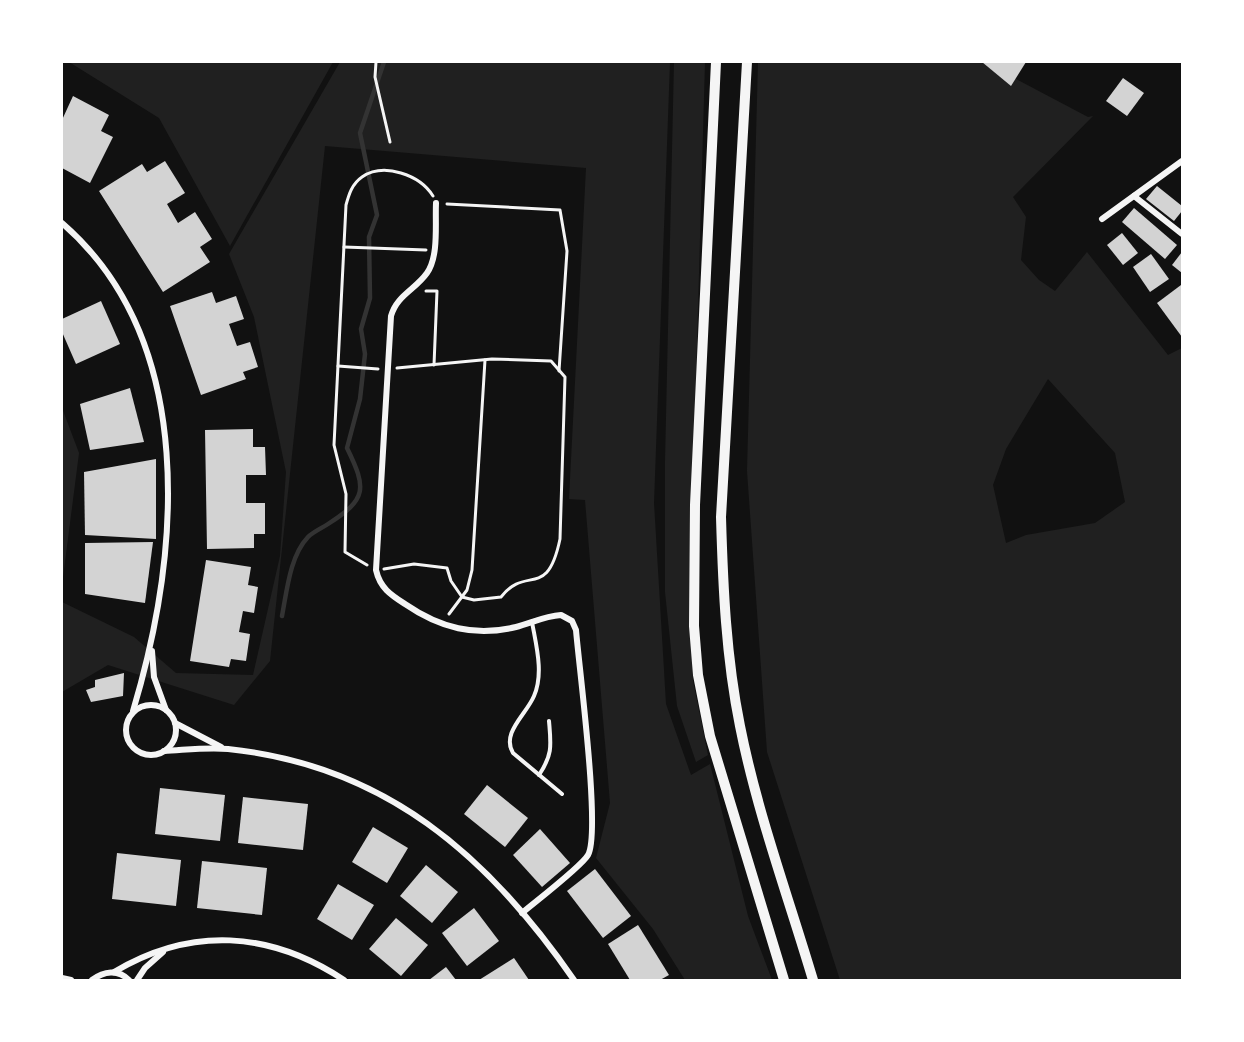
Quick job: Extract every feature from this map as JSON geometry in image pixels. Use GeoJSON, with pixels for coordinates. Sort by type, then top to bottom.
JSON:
{"type":"FeatureCollection","features":[{"type":"Feature","properties":{"kind":"main road"},"geometry":{"type":"LineString","coordinates":[[716,62],[695,505],[694,626],[698,675],[710,736],[784,981]]}},
{"type":"Feature","properties":{"kind":"main road"},"geometry":{"type":"LineString","coordinates":[[747,62],[721,517],[723,586],[729,659],[740,727],[761,809],[813,981]]}},
{"type":"Feature","properties":{"kind":"street"},"geometry":{"type":"LineString","coordinates":[[1102,219],[1182,161]]}},
{"type":"Feature","properties":{"kind":"street"},"geometry":{"type":"LineString","coordinates":[[1134,196],[1182,234]]}},
{"type":"Feature","properties":{"kind":"street"},"geometry":{"type":"LineString","coordinates":[[435,203],[434,250],[429,271],[394,305],[391,315],[376,570],[379,581],[388,592],[441,624],[472,632],[496,631],[561,615],[572,621],[576,630],[592,808],[592,842],[588,856],[522,913]]}},
{"type":"Feature","properties":{"kind":"street"},"geometry":{"type":"LineString","coordinates":[[62,223],[84,243],[115,282],[131,313],[146,353],[158,399],[168,459],[169,509],[166,554],[153,642],[134,711],[125,728],[132,747],[149,755],[164,751],[228,749],[321,768],[376,790],[419,818],[460,850],[522,913],[574,981]]}},
{"type":"Feature","properties":{"kind":"street"},"geometry":{"type":"LineString","coordinates":[[153,642],[154,677],[166,710],[175,723],[228,749]]}},
{"type":"Feature","properties":{"kind":"street"},"geometry":{"type":"LineString","coordinates":[[134,711],[152,705],[166,710]]}},
{"type":"Feature","properties":{"kind":"street"},"geometry":{"type":"LineString","coordinates":[[164,751],[174,739],[175,723]]}},
{"type":"Feature","properties":{"kind":"street"},"geometry":{"type":"LineString","coordinates":[[92,981],[99,975],[114,972],[135,960],[166,950],[220,940],[256,942],[289,950],[321,965],[344,981]]}},
{"type":"Feature","properties":{"kind":"street"},"geometry":{"type":"LineString","coordinates":[[137,981],[153,961],[166,950]]}},
{"type":"Feature","properties":{"kind":"street"},"geometry":{"type":"LineString","coordinates":[[114,972],[129,981]]}},
{"type":"Feature","properties":{"kind":"street"},"geometry":{"type":"LineString","coordinates":[[62,978],[71,981]]}},
{"type":"Feature","properties":{"kind":"lane"},"geometry":{"type":"LineString","coordinates":[[532,622],[539,668],[536,693],[527,711],[509,734],[508,745],[513,753],[562,794]]}},
{"type":"Feature","properties":{"kind":"lane"},"geometry":{"type":"LineString","coordinates":[[539,775],[549,759],[551,750],[549,721]]}},
{"type":"Feature","properties":{"kind":"path"},"geometry":{"type":"LineString","coordinates":[[376,62],[375,77],[390,142]]}},
{"type":"Feature","properties":{"kind":"path"},"geometry":{"type":"LineString","coordinates":[[338,366],[388,369],[485,360],[551,361],[565,377],[561,539],[555,564],[546,576],[509,586],[501,597],[474,600],[462,597],[451,582],[447,568],[414,564],[376,570],[345,552],[346,494],[334,445],[346,205],[351,188],[362,177],[374,172],[404,174],[425,186]]}},
{"type":"Feature","properties":{"kind":"path"},"geometry":{"type":"LineString","coordinates":[[435,203],[560,210],[567,251],[559,370]]}},
{"type":"Feature","properties":{"kind":"path"},"geometry":{"type":"LineString","coordinates":[[344,247],[434,250]]}},
{"type":"Feature","properties":{"kind":"path"},"geometry":{"type":"LineString","coordinates":[[408,291],[437,291],[434,365]]}},
{"type":"Feature","properties":{"kind":"path"},"geometry":{"type":"LineString","coordinates":[[441,624],[467,590],[472,570],[485,360]]}},
{"type":"Feature","properties":{"kind":"shaded area"},"geometry":{"type":"Polygon","coordinates":[[[69,62],[333,62],[230,246],[159,118],[69,62]]]}},
{"type":"Feature","properties":{"kind":"shaded area"},"geometry":{"type":"Polygon","coordinates":[[[340,62],[670,62],[654,503],[666,704],[691,775],[710,764],[748,916],[772,980],[685,980],[653,929],[596,858],[610,803],[585,500],[569,499],[586,168],[325,146],[270,661],[234,705],[108,665],[62,692],[62,602],[134,637],[176,673],[253,675],[280,556],[286,472],[254,317],[229,254],[340,62]]]}},
{"type":"Feature","properties":{"kind":"shaded area"},"geometry":{"type":"Polygon","coordinates":[[[674,62],[705,62],[690,590],[693,681],[708,755],[696,762],[677,706],[665,592],[665,462],[674,62]]]}},
{"type":"Feature","properties":{"kind":"shaded area"},"geometry":{"type":"Polygon","coordinates":[[[758,62],[984,62],[1088,117],[1093,116],[1013,197],[1026,217],[1021,260],[1039,280],[1055,291],[1087,252],[1168,355],[1182,348],[1182,980],[840,980],[767,752],[747,471],[758,62]],[[1048,379],[1006,449],[993,485],[1006,543],[1026,535],[1095,523],[1125,502],[1115,453],[1048,379]]]}},
{"type":"Feature","properties":{"kind":"shaded area"},"geometry":{"type":"Polygon","coordinates":[[[62,408],[79,453],[62,585],[62,408]]]}},
{"type":"Feature","properties":{"kind":"building"},"geometry":{"type":"Polygon","coordinates":[[[982,62],[1026,62],[1011,86],[982,62]]]}},
{"type":"Feature","properties":{"kind":"building"},"geometry":{"type":"Polygon","coordinates":[[[1123,78],[1144,93],[1127,116],[1106,101],[1123,78]]]}},
{"type":"Feature","properties":{"kind":"building"},"geometry":{"type":"Polygon","coordinates":[[[73,96],[109,115],[101,131],[113,137],[90,183],[62,168],[62,120],[73,96]]]}},
{"type":"Feature","properties":{"kind":"building"},"geometry":{"type":"Polygon","coordinates":[[[165,161],[185,193],[167,204],[178,223],[195,212],[212,239],[200,247],[210,262],[163,292],[99,191],[142,164],[147,172],[165,161]]]}},
{"type":"Feature","properties":{"kind":"building"},"geometry":{"type":"Polygon","coordinates":[[[1157,186],[1182,206],[1182,211],[1174,221],[1146,199],[1157,186]]]}},
{"type":"Feature","properties":{"kind":"building"},"geometry":{"type":"Polygon","coordinates":[[[1134,208],[1177,245],[1165,259],[1122,222],[1134,208]]]}},
{"type":"Feature","properties":{"kind":"building"},"geometry":{"type":"Polygon","coordinates":[[[1122,233],[1138,253],[1123,265],[1107,245],[1122,233]]]}},
{"type":"Feature","properties":{"kind":"building"},"geometry":{"type":"Polygon","coordinates":[[[1182,252],[1182,273],[1172,265],[1182,252]]]}},
{"type":"Feature","properties":{"kind":"building"},"geometry":{"type":"Polygon","coordinates":[[[1151,254],[1169,279],[1150,292],[1133,267],[1151,254]]]}},
{"type":"Feature","properties":{"kind":"building"},"geometry":{"type":"Polygon","coordinates":[[[1181,285],[1182,288],[1182,337],[1157,303],[1181,285]]]}},
{"type":"Feature","properties":{"kind":"building"},"geometry":{"type":"Polygon","coordinates":[[[212,292],[216,303],[236,296],[244,319],[229,324],[237,346],[250,342],[258,367],[243,372],[246,379],[201,395],[170,306],[212,292]]]}},
{"type":"Feature","properties":{"kind":"building"},"geometry":{"type":"Polygon","coordinates":[[[101,301],[120,344],[76,364],[62,332],[62,319],[101,301]]]}},
{"type":"Feature","properties":{"kind":"building"},"geometry":{"type":"Polygon","coordinates":[[[130,388],[144,442],[90,450],[80,404],[130,388]]]}},
{"type":"Feature","properties":{"kind":"building"},"geometry":{"type":"Polygon","coordinates":[[[253,429],[253,447],[265,447],[266,475],[246,475],[246,503],[265,503],[265,534],[254,534],[254,548],[207,549],[205,430],[253,429]]]}},
{"type":"Feature","properties":{"kind":"building"},"geometry":{"type":"Polygon","coordinates":[[[156,459],[156,539],[85,535],[84,472],[156,459]]]}},
{"type":"Feature","properties":{"kind":"building"},"geometry":{"type":"Polygon","coordinates":[[[153,542],[145,603],[85,594],[85,543],[153,542]]]}},
{"type":"Feature","properties":{"kind":"building"},"geometry":{"type":"Polygon","coordinates":[[[206,560],[251,567],[248,585],[258,587],[254,613],[243,611],[239,632],[250,634],[246,661],[231,659],[229,667],[190,661],[206,560]]]}},
{"type":"Feature","properties":{"kind":"building"},"geometry":{"type":"Polygon","coordinates":[[[124,673],[123,696],[91,702],[86,690],[95,687],[95,680],[124,673]]]}},
{"type":"Feature","properties":{"kind":"building"},"geometry":{"type":"Polygon","coordinates":[[[487,785],[528,818],[505,847],[464,814],[487,785]]]}},
{"type":"Feature","properties":{"kind":"building"},"geometry":{"type":"Polygon","coordinates":[[[160,788],[225,795],[220,841],[155,834],[160,788]]]}},
{"type":"Feature","properties":{"kind":"building"},"geometry":{"type":"Polygon","coordinates":[[[243,797],[308,804],[303,850],[238,843],[243,797]]]}},
{"type":"Feature","properties":{"kind":"building"},"geometry":{"type":"Polygon","coordinates":[[[373,827],[408,848],[387,883],[352,862],[373,827]]]}},
{"type":"Feature","properties":{"kind":"building"},"geometry":{"type":"Polygon","coordinates":[[[540,829],[570,863],[542,887],[513,855],[540,829]]]}},
{"type":"Feature","properties":{"kind":"building"},"geometry":{"type":"Polygon","coordinates":[[[117,853],[181,860],[176,906],[112,899],[117,853]]]}},
{"type":"Feature","properties":{"kind":"building"},"geometry":{"type":"Polygon","coordinates":[[[202,861],[267,868],[262,915],[197,908],[202,861]]]}},
{"type":"Feature","properties":{"kind":"building"},"geometry":{"type":"Polygon","coordinates":[[[426,865],[458,892],[432,923],[400,896],[426,865]]]}},
{"type":"Feature","properties":{"kind":"building"},"geometry":{"type":"Polygon","coordinates":[[[595,869],[631,916],[603,938],[567,891],[595,869]]]}},
{"type":"Feature","properties":{"kind":"building"},"geometry":{"type":"Polygon","coordinates":[[[338,884],[374,905],[352,940],[317,919],[338,884]]]}},
{"type":"Feature","properties":{"kind":"building"},"geometry":{"type":"Polygon","coordinates":[[[474,908],[499,941],[467,966],[442,933],[474,908]]]}},
{"type":"Feature","properties":{"kind":"building"},"geometry":{"type":"Polygon","coordinates":[[[396,918],[428,945],[401,976],[369,949],[396,918]]]}},
{"type":"Feature","properties":{"kind":"building"},"geometry":{"type":"Polygon","coordinates":[[[638,925],[669,975],[660,980],[630,980],[608,944],[638,925]]]}},
{"type":"Feature","properties":{"kind":"building"},"geometry":{"type":"Polygon","coordinates":[[[514,958],[529,980],[479,980],[514,958]]]}},
{"type":"Feature","properties":{"kind":"building"},"geometry":{"type":"Polygon","coordinates":[[[446,967],[456,980],[429,980],[446,967]]]}},
{"type":"Feature","properties":{"kind":"waterway"},"geometry":{"type":"LineString","coordinates":[[282,616],[293,563],[302,545],[310,535],[350,507],[360,492],[358,474],[347,448],[360,399],[365,354],[361,329],[370,298],[369,237],[377,215],[360,133],[384,62]]}}]}
